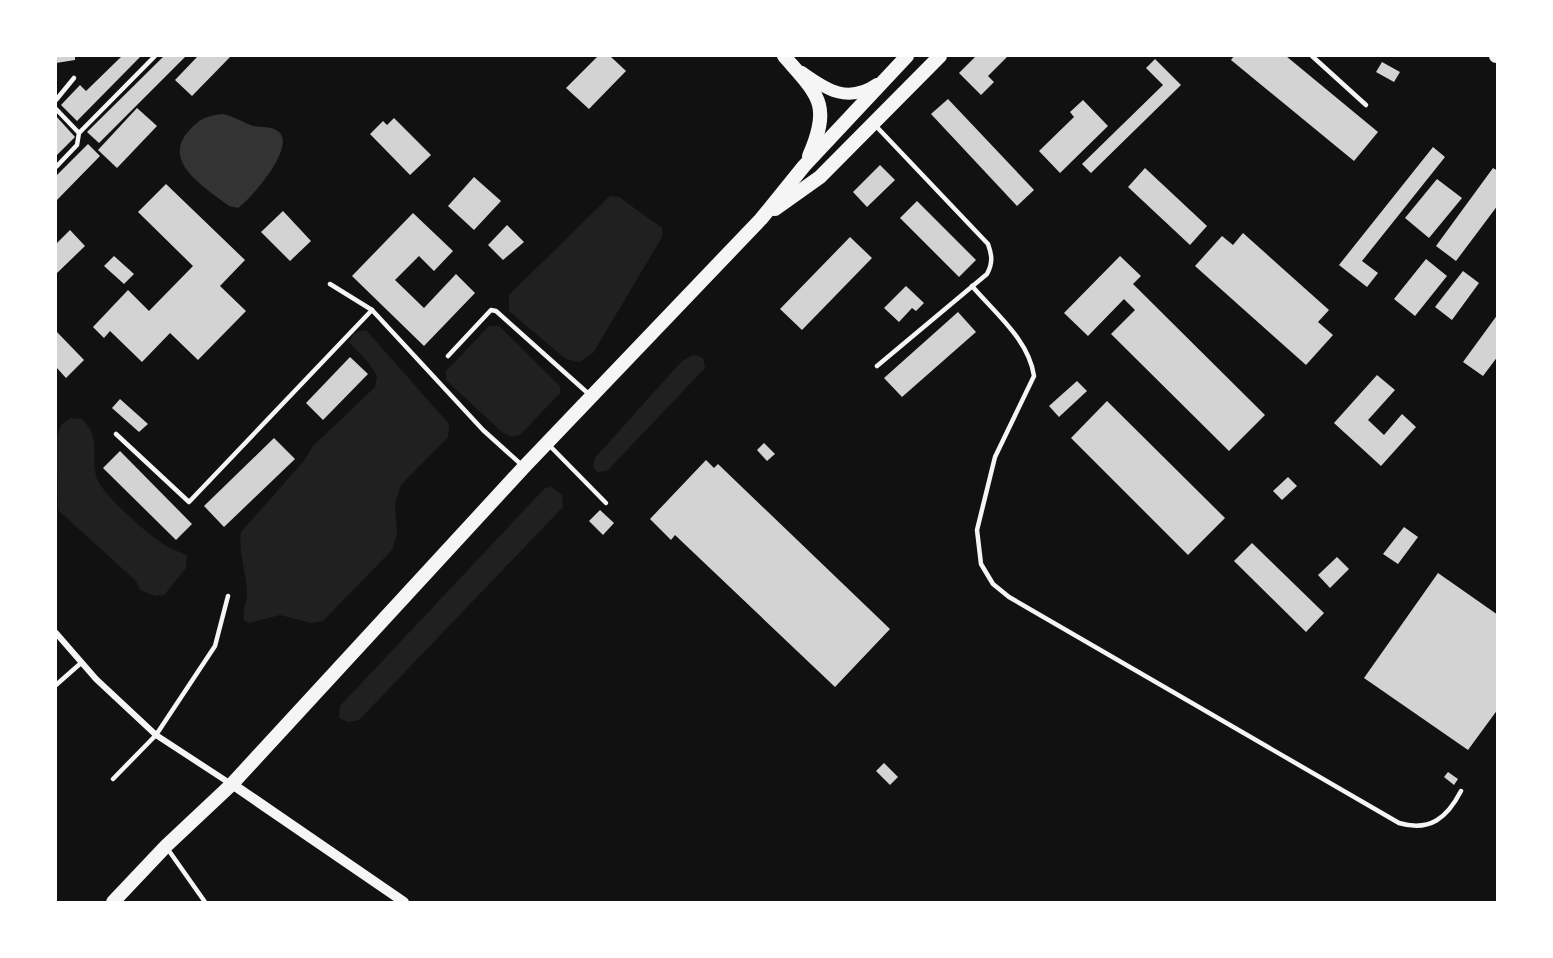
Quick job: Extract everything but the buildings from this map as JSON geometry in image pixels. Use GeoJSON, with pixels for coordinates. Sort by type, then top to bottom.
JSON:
{"type":"FeatureCollection","features":[{"type":"Feature","properties":{"kind":"main road"},"geometry":{"type":"LineString","coordinates":[[113,903],[166,846],[232,784],[524,467],[761,219],[804,166],[907,56]]}},
{"type":"Feature","properties":{"kind":"main road"},"geometry":{"type":"LineString","coordinates":[[761,219],[820,177],[940,56]]}},
{"type":"Feature","properties":{"kind":"main road"},"geometry":{"type":"LineString","coordinates":[[788,60],[828,90],[846,93],[865,92],[886,78]]}},
{"type":"Feature","properties":{"kind":"main road"},"geometry":{"type":"LineString","coordinates":[[788,60],[819,101],[822,115],[818,135],[804,166]]}},
{"type":"Feature","properties":{"kind":"street"},"geometry":{"type":"LineString","coordinates":[[56,633],[81,663],[156,735],[232,784],[404,903]]}},
{"type":"Feature","properties":{"kind":"lane"},"geometry":{"type":"LineString","coordinates":[[56,167],[77,145],[79,133],[154,56]]}},
{"type":"Feature","properties":{"kind":"lane"},"geometry":{"type":"LineString","coordinates":[[1312,56],[1366,105]]}},
{"type":"Feature","properties":{"kind":"lane"},"geometry":{"type":"LineString","coordinates":[[56,100],[74,78]]}},
{"type":"Feature","properties":{"kind":"lane"},"geometry":{"type":"LineString","coordinates":[[56,109],[79,133]]}},
{"type":"Feature","properties":{"kind":"lane"},"geometry":{"type":"LineString","coordinates":[[874,124],[988,244],[992,254],[991,267],[987,274],[877,366]]}},
{"type":"Feature","properties":{"kind":"lane"},"geometry":{"type":"LineString","coordinates":[[330,284],[372,310],[483,430],[524,467]]}},
{"type":"Feature","properties":{"kind":"lane"},"geometry":{"type":"LineString","coordinates":[[972,286],[1025,346],[1033,363],[1034,376],[995,457],[977,530],[981,564],[993,584],[1009,597],[1399,823],[1415,828],[1430,825],[1444,814],[1461,791]]}},
{"type":"Feature","properties":{"kind":"lane"},"geometry":{"type":"LineString","coordinates":[[116,434],[189,502],[372,310]]}},
{"type":"Feature","properties":{"kind":"lane"},"geometry":{"type":"LineString","coordinates":[[448,356],[491,310],[496,311],[591,396]]}},
{"type":"Feature","properties":{"kind":"lane"},"geometry":{"type":"LineString","coordinates":[[547,443],[606,503]]}},
{"type":"Feature","properties":{"kind":"lane"},"geometry":{"type":"LineString","coordinates":[[113,779],[156,735],[215,645],[228,596]]}},
{"type":"Feature","properties":{"kind":"lane"},"geometry":{"type":"LineString","coordinates":[[56,685],[81,663]]}},
{"type":"Feature","properties":{"kind":"lane"},"geometry":{"type":"LineString","coordinates":[[166,846],[205,903]]}},
{"type":"Feature","properties":{"kind":"shaded area"},"geometry":{"type":"Polygon","coordinates":[[[222,114],[252,125],[275,130],[283,139],[282,149],[270,172],[262,184],[238,208],[229,206],[200,184],[184,165],[180,155],[181,144],[195,125],[206,117],[222,114]]]}},
{"type":"Feature","properties":{"kind":"shaded area"},"geometry":{"type":"Polygon","coordinates":[[[610,196],[619,197],[662,228],[662,237],[593,353],[579,362],[566,359],[509,311],[509,295],[610,196]]]}},
{"type":"Feature","properties":{"kind":"shaded area"},"geometry":{"type":"Polygon","coordinates":[[[489,326],[499,326],[560,386],[560,393],[521,434],[512,437],[503,433],[446,380],[446,371],[489,326]]]}},
{"type":"Feature","properties":{"kind":"shaded area"},"geometry":{"type":"Polygon","coordinates":[[[366,330],[449,424],[448,437],[401,485],[395,504],[397,534],[392,550],[323,621],[311,623],[280,615],[249,623],[244,620],[247,591],[241,532],[303,462],[313,446],[375,387],[377,376],[368,362],[349,342],[354,333],[366,330]]]}},
{"type":"Feature","properties":{"kind":"shaded area"},"geometry":{"type":"Polygon","coordinates":[[[694,355],[703,358],[705,368],[607,471],[597,472],[593,466],[595,458],[682,361],[694,355]]]}},
{"type":"Feature","properties":{"kind":"shaded area"},"geometry":{"type":"Polygon","coordinates":[[[71,418],[82,419],[92,434],[97,479],[109,496],[153,537],[187,556],[186,568],[164,595],[155,596],[140,590],[136,581],[58,510],[57,435],[62,424],[71,418]]]}},
{"type":"Feature","properties":{"kind":"shaded area"},"geometry":{"type":"Polygon","coordinates":[[[552,487],[562,495],[563,507],[359,720],[348,722],[339,718],[340,706],[545,488],[552,487]]]}}]}
